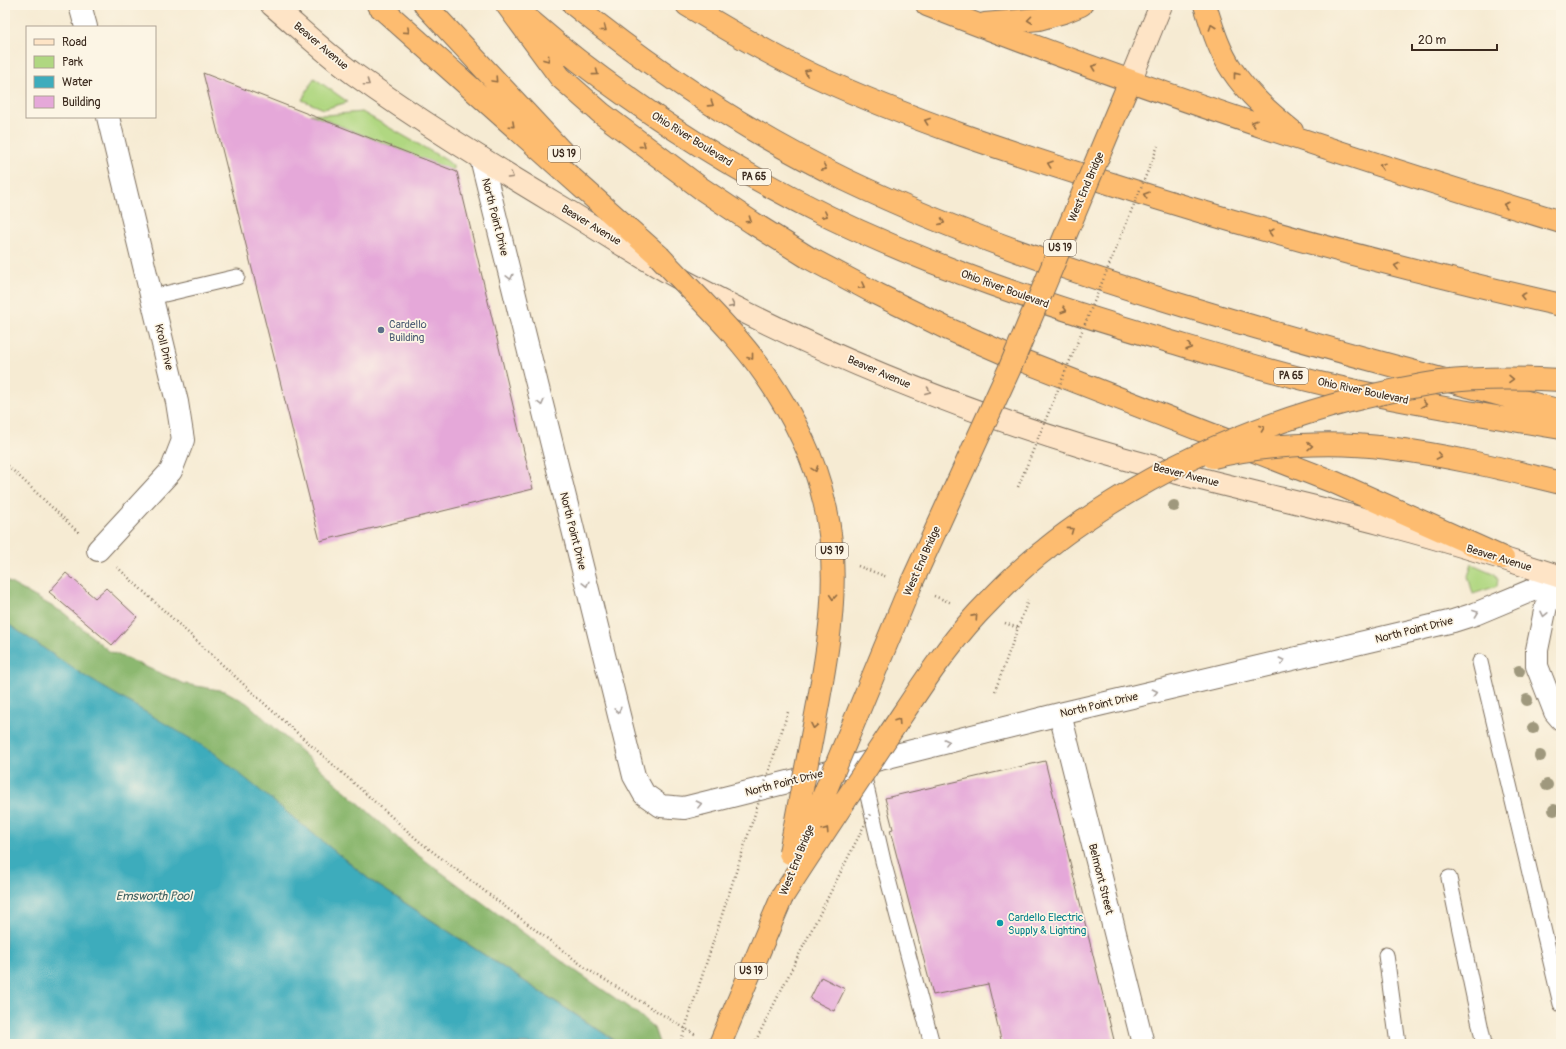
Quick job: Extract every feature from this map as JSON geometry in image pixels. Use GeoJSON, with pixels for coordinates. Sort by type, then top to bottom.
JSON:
{"type":"FeatureCollection","features":[{"type":"Feature","properties":{"kind":"highway"},"geometry":{"type":"LineString","coordinates":[[378,5],[659,256]]}},
{"type":"Feature","properties":{"kind":"highway","name":"US 19"},"geometry":{"type":"LineString","coordinates":[[425,5],[739,342],[766,376],[787,410],[804,442],[816,472],[824,502],[830,533],[833,590],[831,625],[826,661],[782,897]]}},
{"type":"Feature","properties":{"kind":"highway"},"geometry":{"type":"LineString","coordinates":[[507,5],[560,77],[601,113],[702,189],[809,258],[911,311],[1008,355],[1336,483],[1503,558]]}},
{"type":"Feature","properties":{"kind":"highway","name":"Ohio River Boulevard"},"geometry":{"type":"LineString","coordinates":[[511,5],[579,61],[639,104],[701,145],[764,182],[828,216],[893,246],[959,273],[1027,298],[1094,320],[1257,367],[1332,386],[1561,428]]}},
{"type":"Feature","properties":{"kind":"highway"},"geometry":{"type":"LineString","coordinates":[[574,5],[662,72],[722,111],[784,148],[846,180],[909,209],[1041,260],[1129,290],[1264,330],[1561,411]]}},
{"type":"Feature","properties":{"kind":"highway"},"geometry":{"type":"LineString","coordinates":[[686,5],[746,41],[813,75],[887,106],[977,139],[1202,213],[1353,255],[1561,305]]}},
{"type":"Feature","properties":{"kind":"highway"},"geometry":{"type":"LineString","coordinates":[[928,5],[1130,81],[1304,140],[1561,222]]}},
{"type":"Feature","properties":{"kind":"highway"},"geometry":{"type":"LineString","coordinates":[[978,25],[1039,19],[1064,12],[1081,5]]}},
{"type":"Feature","properties":{"kind":"highway"},"geometry":{"type":"LineString","coordinates":[[1205,5],[1212,27],[1231,70],[1249,93],[1270,113],[1304,140]]}},
{"type":"Feature","properties":{"kind":"highway","name":"West End Bridge"},"geometry":{"type":"LineString","coordinates":[[720,1044],[912,582],[1009,370],[1130,81]]}},
{"type":"Feature","properties":{"kind":"highway"},"geometry":{"type":"LineString","coordinates":[[782,897],[921,686],[947,650],[976,615],[1008,582],[1046,548],[1091,516],[1128,492],[1175,466],[1226,442],[1276,423],[1329,406],[1384,392],[1442,382],[1491,378],[1561,380]]}},
{"type":"Feature","properties":{"kind":"highway"},"geometry":{"type":"LineString","coordinates":[[1175,466],[1223,455],[1261,449],[1344,445],[1387,448],[1430,454],[1501,468],[1561,483]]}},
{"type":"Feature","properties":{"kind":"main road","name":"Beaver Avenue"},"geometry":{"type":"LineString","coordinates":[[272,5],[351,71],[409,112],[481,158],[686,282],[789,333],[886,375],[955,402],[1084,447],[1177,473],[1387,525],[1503,558],[1561,578]]}},
{"type":"Feature","properties":{"kind":"main road"},"geometry":{"type":"LineString","coordinates":[[1130,81],[1161,5]]}},
{"type":"Feature","properties":{"kind":"street"},"geometry":{"type":"LineString","coordinates":[[80,5],[86,26]]}},
{"type":"Feature","properties":{"kind":"street","name":"Kroll Drive"},"geometry":{"type":"LineString","coordinates":[[98,550],[171,471],[183,440],[177,402],[108,118]]}},
{"type":"Feature","properties":{"kind":"street","name":"North Point Drive"},"geometry":{"type":"LineString","coordinates":[[481,158],[634,776],[644,794],[661,806],[684,808],[1060,714],[1453,621],[1475,614],[1561,578]]}},
{"type":"Feature","properties":{"kind":"street"},"geometry":{"type":"LineString","coordinates":[[1561,578],[1546,606],[1537,650],[1537,666],[1555,712],[1561,719]]}},
{"type":"Feature","properties":{"kind":"street","name":"Belmont Street"},"geometry":{"type":"LineString","coordinates":[[1060,714],[1143,1044]]}},
{"type":"Feature","properties":{"kind":"lane"},"geometry":{"type":"LineString","coordinates":[[152,297],[237,276]]}},
{"type":"Feature","properties":{"kind":"lane"},"geometry":{"type":"LineString","coordinates":[[1480,662],[1561,1004]]}},
{"type":"Feature","properties":{"kind":"lane"},"geometry":{"type":"LineString","coordinates":[[861,764],[883,861],[932,1044]]}},
{"type":"Feature","properties":{"kind":"lane"},"geometry":{"type":"LineString","coordinates":[[1448,878],[1484,1044]]}},
{"type":"Feature","properties":{"kind":"lane"},"geometry":{"type":"LineString","coordinates":[[1386,955],[1398,1044]]}},
{"type":"Feature","properties":{"kind":"path"},"geometry":{"type":"LineString","coordinates":[[1018,487],[1158,146]]}},
{"type":"Feature","properties":{"kind":"path"},"geometry":{"type":"LineString","coordinates":[[5,463],[268,707],[420,842],[587,970],[698,1036]]}},
{"type":"Feature","properties":{"kind":"path"},"geometry":{"type":"LineString","coordinates":[[995,691],[1029,600],[1024,596]]}},
{"type":"Feature","properties":{"kind":"path"},"geometry":{"type":"LineString","coordinates":[[680,1044],[788,712]]}},
{"type":"Feature","properties":{"kind":"path"},"geometry":{"type":"LineString","coordinates":[[754,1044],[874,805]]}},
{"type":"Feature","properties":{"kind":"green space"},"geometry":{"type":"Polygon","coordinates":[[[314,78],[348,102],[324,109],[302,100],[314,78]]]}},
{"type":"Feature","properties":{"kind":"green space"},"geometry":{"type":"Polygon","coordinates":[[[362,112],[446,160],[453,166],[453,171],[310,114],[326,115],[362,112]]]}},
{"type":"Feature","properties":{"kind":"green space"},"geometry":{"type":"Polygon","coordinates":[[[1472,564],[1495,574],[1498,579],[1497,586],[1473,594],[1468,576],[1472,564]]]}},
{"type":"Feature","properties":{"kind":"green space"},"geometry":{"type":"Polygon","coordinates":[[[5,580],[64,613],[109,651],[185,684],[225,691],[247,703],[411,850],[567,965],[638,1014],[654,1028],[659,1043],[624,1044],[616,1041],[370,880],[307,829],[5,622],[5,580]]]}},
{"type":"Feature","properties":{"kind":"water","name":"Emsworth Pool"},"geometry":{"type":"Polygon","coordinates":[[[5,622],[83,675],[213,752],[370,880],[620,1044],[5,1044],[5,622]]]}},
{"type":"Feature","properties":{"kind":"building","name":"Cardello Building"},"geometry":{"type":"Polygon","coordinates":[[[203,73],[457,172],[533,489],[320,541],[203,73]]]}},
{"type":"Feature","properties":{"kind":"building"},"geometry":{"type":"Polygon","coordinates":[[[66,573],[95,598],[106,588],[137,617],[112,645],[49,592],[66,573]]]}},
{"type":"Feature","properties":{"kind":"building","name":"Cardello Electric Supply & Lighting"},"geometry":{"type":"Polygon","coordinates":[[[1045,761],[1115,1044],[1002,1044],[988,984],[933,995],[890,830],[893,829],[885,798],[1045,761]]]}},
{"type":"Feature","properties":{"kind":"building"},"geometry":{"type":"Polygon","coordinates":[[[821,977],[845,989],[834,1011],[810,999],[821,977]]]}},
{"type":"Feature","properties":{"kind":"place","name":"Cardello Building"},"geometry":{"type":"Point","coordinates":[381,330]}},
{"type":"Feature","properties":{"kind":"place","name":"Cardello Electric Supply & Lighting"},"geometry":{"type":"Point","coordinates":[1000,923]}}]}
